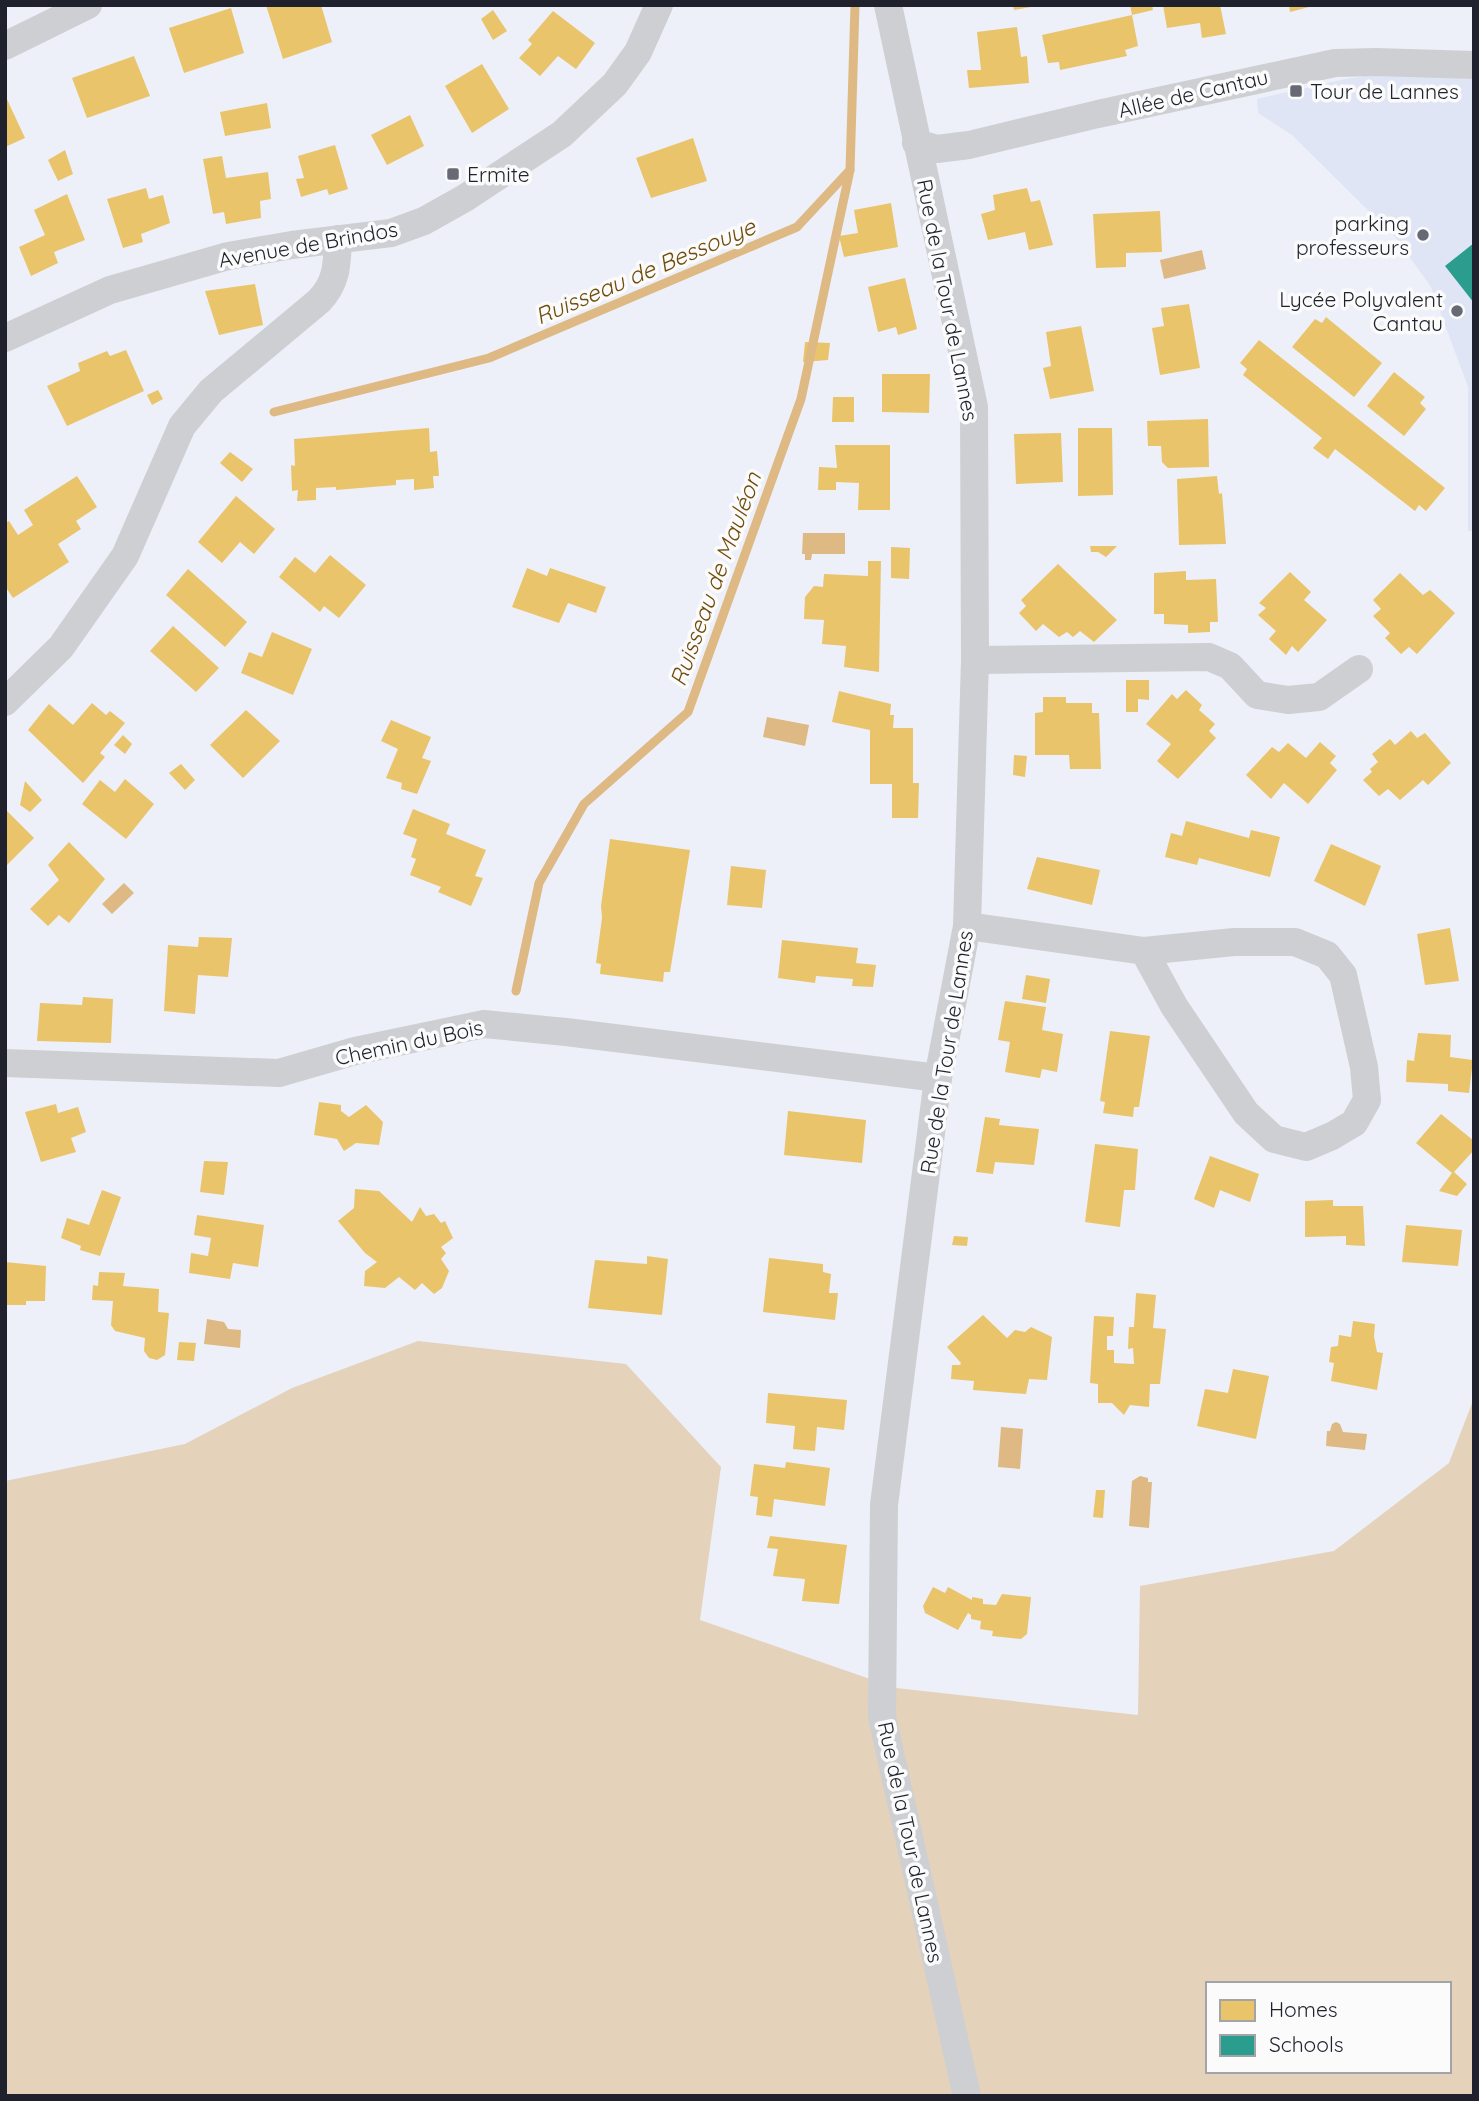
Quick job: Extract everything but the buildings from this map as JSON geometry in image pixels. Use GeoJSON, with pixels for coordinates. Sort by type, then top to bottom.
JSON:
{"type":"FeatureCollection","features":[{"type":"Feature","properties":{"kind":"street"},"geometry":{"type":"LineString","coordinates":[[5,47],[88,5]]}},
{"type":"Feature","properties":{"kind":"street","name":"Avenue de Brindos"},"geometry":{"type":"LineString","coordinates":[[5,338],[110,290],[228,256],[391,233],[424,221],[465,198],[562,134],[615,84],[639,52],[659,5]]}},
{"type":"Feature","properties":{"kind":"street","name":"Rue de la Tour de Lannes"},"geometry":{"type":"LineString","coordinates":[[888,5],[974,407],[975,660],[967,926],[938,1078],[884,1505],[883,1717],[967,2096]]}},
{"type":"Feature","properties":{"kind":"street","name":"Allée de Cantau"},"geometry":{"type":"LineString","coordinates":[[916,143],[937,149],[969,145],[1111,111],[1335,63],[1474,65]]}},
{"type":"Feature","properties":{"kind":"street"},"geometry":{"type":"LineString","coordinates":[[5,702],[61,647],[125,556],[182,426],[211,391],[330,289],[335,275],[338,239]]}},
{"type":"Feature","properties":{"kind":"street"},"geometry":{"type":"LineString","coordinates":[[975,660],[1209,657],[1230,666],[1257,695],[1288,700],[1319,697],[1359,669]]}},
{"type":"Feature","properties":{"kind":"street"},"geometry":{"type":"LineString","coordinates":[[967,926],[1143,951],[1234,942],[1295,942],[1326,955],[1343,975],[1364,1067],[1367,1100],[1354,1123],[1306,1147],[1273,1139],[1246,1114],[1174,1006],[1143,951]]}},
{"type":"Feature","properties":{"kind":"street","name":"Chemin du Bois"},"geometry":{"type":"LineString","coordinates":[[5,1063],[279,1073],[355,1051],[484,1024],[938,1078]]}},
{"type":"Feature","properties":{"kind":"shaded area","name":"Lycée Polyvalent Cantau"},"geometry":{"type":"Polygon","coordinates":[[[1386,73],[1474,79],[1474,531],[1468,531],[1468,387],[1431,287],[1396,238],[1292,135],[1258,113],[1257,99],[1345,79],[1386,73]]]}},
{"type":"Feature","properties":{"kind":"shaded area"},"geometry":{"type":"Polygon","coordinates":[[[1202,250],[1206,269],[1164,279],[1160,260],[1202,250]]]}},
{"type":"Feature","properties":{"kind":"shaded area"},"geometry":{"type":"Polygon","coordinates":[[[803,533],[845,533],[845,554],[812,554],[811,560],[805,560],[805,554],[802,554],[803,533]]]}},
{"type":"Feature","properties":{"kind":"shaded area"},"geometry":{"type":"Polygon","coordinates":[[[767,717],[809,725],[805,746],[763,737],[767,717]]]}},
{"type":"Feature","properties":{"kind":"shaded area"},"geometry":{"type":"Polygon","coordinates":[[[124,883],[134,893],[112,914],[102,904],[124,883]]]}},
{"type":"Feature","properties":{"kind":"shaded area"},"geometry":{"type":"Polygon","coordinates":[[[207,1319],[224,1322],[228,1329],[241,1330],[240,1348],[204,1344],[207,1319]]]}},
{"type":"Feature","properties":{"kind":"shaded area"},"geometry":{"type":"Polygon","coordinates":[[[418,1341],[626,1364],[721,1467],[700,1620],[896,1688],[1138,1715],[1140,1586],[1334,1551],[1449,1463],[1474,1398],[1474,2096],[5,2096],[5,1481],[185,1444],[292,1388],[418,1341]]]}},
{"type":"Feature","properties":{"kind":"shaded area"},"geometry":{"type":"Polygon","coordinates":[[[1332,1424],[1340,1424],[1343,1432],[1367,1434],[1365,1450],[1326,1446],[1327,1431],[1330,1431],[1332,1424]]]}},
{"type":"Feature","properties":{"kind":"shaded area"},"geometry":{"type":"Polygon","coordinates":[[[1001,1427],[1023,1429],[1020,1469],[998,1467],[1001,1427]]]}},
{"type":"Feature","properties":{"kind":"shaded area"},"geometry":{"type":"Polygon","coordinates":[[[1140,1476],[1152,1482],[1149,1528],[1129,1526],[1132,1481],[1140,1476]]]}},
{"type":"Feature","properties":{"kind":"waterway","name":"Ruisseau de Bessouye"},"geometry":{"type":"LineString","coordinates":[[274,412],[489,358],[797,227],[850,170],[855,5]]}},
{"type":"Feature","properties":{"kind":"waterway","name":"Ruisseau de Mauléon"},"geometry":{"type":"LineString","coordinates":[[516,991],[539,883],[584,804],[688,712],[801,399],[850,170]]}},
{"type":"Feature","properties":{"kind":"place","name":"Tour de Lannes"},"geometry":{"type":"Point","coordinates":[1296,91]}},
{"type":"Feature","properties":{"kind":"place","name":"Ermite"},"geometry":{"type":"Point","coordinates":[453,174]}},
{"type":"Feature","properties":{"kind":"place","name":"parking professeurs"},"geometry":{"type":"Point","coordinates":[1423,235]}},
{"type":"Feature","properties":{"kind":"place","name":"Lycée Polyvalent Cantau"},"geometry":{"type":"Point","coordinates":[1457,311]}}]}
